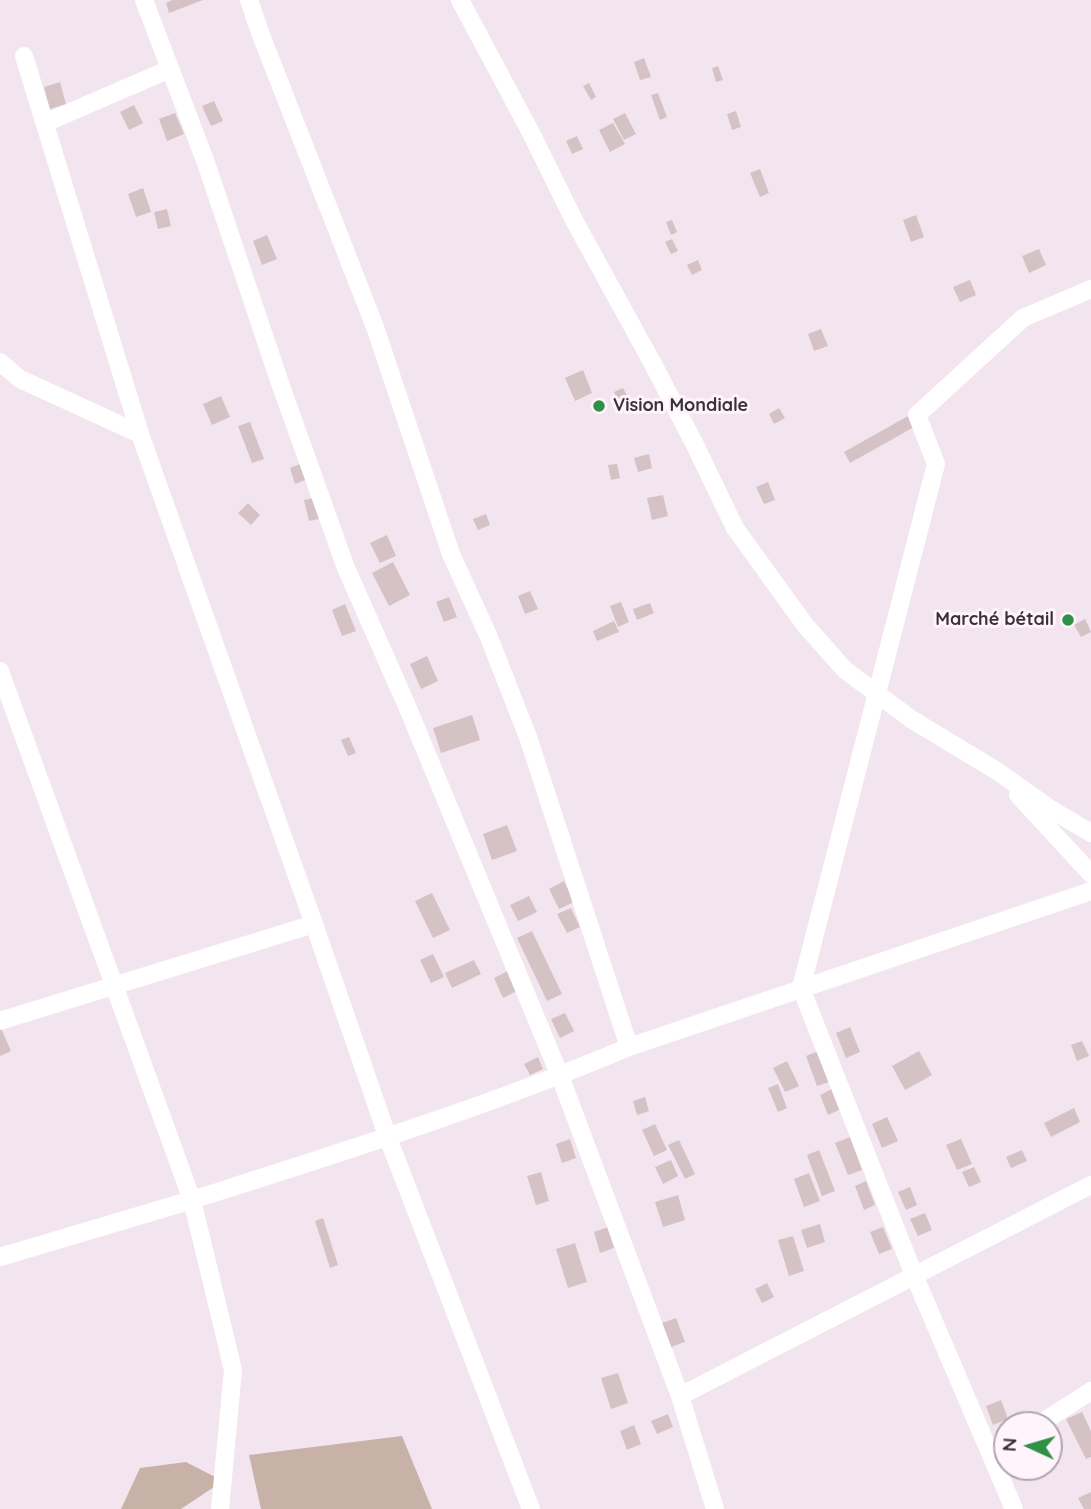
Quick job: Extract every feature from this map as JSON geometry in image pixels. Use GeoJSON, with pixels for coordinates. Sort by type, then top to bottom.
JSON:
{"type":"FeatureCollection","features":[{"type":"Feature","properties":{"kind":"street"},"geometry":{"type":"LineString","coordinates":[[144,0],[206,163],[346,568],[407,706],[560,1076],[680,1396],[715,1509]]}},
{"type":"Feature","properties":{"kind":"street"},"geometry":{"type":"LineString","coordinates":[[249,0],[375,327],[451,554],[488,635],[528,737],[629,1046]]}},
{"type":"Feature","properties":{"kind":"street"},"geometry":{"type":"LineString","coordinates":[[460,0],[575,222],[695,444],[735,528],[805,625],[845,670],[911,719],[1091,833]]}},
{"type":"Feature","properties":{"kind":"street"},"geometry":{"type":"LineString","coordinates":[[23,56],[140,434],[388,1138],[531,1509]]}},
{"type":"Feature","properties":{"kind":"street"},"geometry":{"type":"LineString","coordinates":[[45,122],[170,69]]}},
{"type":"Feature","properties":{"kind":"street"},"geometry":{"type":"LineString","coordinates":[[1014,1509],[914,1275],[801,988],[936,464],[917,415],[1023,318],[1091,289]]}},
{"type":"Feature","properties":{"kind":"street"},"geometry":{"type":"LineString","coordinates":[[0,362],[20,379],[140,434]]}},
{"type":"Feature","properties":{"kind":"street"},"geometry":{"type":"LineString","coordinates":[[0,378],[20,379]]}},
{"type":"Feature","properties":{"kind":"street"},"geometry":{"type":"LineString","coordinates":[[0,671],[192,1200],[233,1370],[220,1509]]}},
{"type":"Feature","properties":{"kind":"street"},"geometry":{"type":"LineString","coordinates":[[997,771],[1091,874]]}},
{"type":"Feature","properties":{"kind":"street"},"geometry":{"type":"LineString","coordinates":[[0,1258],[388,1138],[560,1076],[629,1046],[1091,891]]}},
{"type":"Feature","properties":{"kind":"street"},"geometry":{"type":"LineString","coordinates":[[0,1021],[314,924]]}},
{"type":"Feature","properties":{"kind":"street"},"geometry":{"type":"LineString","coordinates":[[680,1396],[1091,1185]]}},
{"type":"Feature","properties":{"kind":"street"},"geometry":{"type":"LineString","coordinates":[[1060,1411],[1091,1391]]}},
{"type":"Feature","properties":{"kind":"shaded area"},"geometry":{"type":"Polygon","coordinates":[[[402,1436],[432,1509],[261,1509],[249,1455],[402,1436]]]}},
{"type":"Feature","properties":{"kind":"shaded area"},"geometry":{"type":"Polygon","coordinates":[[[186,1462],[223,1481],[181,1509],[121,1509],[140,1468],[186,1462]]]}},
{"type":"Feature","properties":{"kind":"building"},"geometry":{"type":"Polygon","coordinates":[[[172,0],[203,0],[169,13],[166,3],[172,0]]]}},
{"type":"Feature","properties":{"kind":"building"},"geometry":{"type":"Polygon","coordinates":[[[644,58],[651,77],[640,80],[634,62],[644,58]]]}},
{"type":"Feature","properties":{"kind":"building"},"geometry":{"type":"Polygon","coordinates":[[[718,66],[723,80],[716,82],[712,68],[718,66]]]}},
{"type":"Feature","properties":{"kind":"building"},"geometry":{"type":"Polygon","coordinates":[[[60,82],[66,104],[50,109],[44,87],[60,82]]]}},
{"type":"Feature","properties":{"kind":"building"},"geometry":{"type":"Polygon","coordinates":[[[589,83],[596,97],[591,100],[583,86],[589,83]]]}},
{"type":"Feature","properties":{"kind":"building"},"geometry":{"type":"Polygon","coordinates":[[[658,93],[667,117],[660,120],[651,95],[658,93]]]}},
{"type":"Feature","properties":{"kind":"building"},"geometry":{"type":"Polygon","coordinates":[[[214,101],[223,121],[211,126],[202,106],[214,101]]]}},
{"type":"Feature","properties":{"kind":"building"},"geometry":{"type":"Polygon","coordinates":[[[134,105],[143,123],[129,130],[120,112],[134,105]]]}},
{"type":"Feature","properties":{"kind":"building"},"geometry":{"type":"Polygon","coordinates":[[[736,111],[741,127],[732,130],[727,114],[736,111]]]}},
{"type":"Feature","properties":{"kind":"building"},"geometry":{"type":"Polygon","coordinates":[[[175,113],[184,134],[167,141],[159,119],[175,113]]]}},
{"type":"Feature","properties":{"kind":"building"},"geometry":{"type":"Polygon","coordinates":[[[625,113],[636,134],[624,140],[613,119],[625,113]]]}},
{"type":"Feature","properties":{"kind":"building"},"geometry":{"type":"Polygon","coordinates":[[[613,123],[625,144],[610,152],[599,130],[613,123]]]}},
{"type":"Feature","properties":{"kind":"building"},"geometry":{"type":"Polygon","coordinates":[[[577,136],[583,149],[572,154],[566,141],[577,136]]]}},
{"type":"Feature","properties":{"kind":"building"},"geometry":{"type":"Polygon","coordinates":[[[760,169],[769,193],[760,197],[750,173],[760,169]]]}},
{"type":"Feature","properties":{"kind":"building"},"geometry":{"type":"Polygon","coordinates":[[[143,188],[151,212],[136,217],[128,194],[143,188]]]}},
{"type":"Feature","properties":{"kind":"building"},"geometry":{"type":"Polygon","coordinates":[[[167,209],[171,226],[158,229],[154,212],[167,209]]]}},
{"type":"Feature","properties":{"kind":"building"},"geometry":{"type":"Polygon","coordinates":[[[916,215],[924,237],[911,242],[903,220],[916,215]]]}},
{"type":"Feature","properties":{"kind":"building"},"geometry":{"type":"Polygon","coordinates":[[[672,220],[677,232],[671,235],[666,222],[672,220]]]}},
{"type":"Feature","properties":{"kind":"building"},"geometry":{"type":"Polygon","coordinates":[[[267,235],[277,259],[262,265],[253,241],[267,235]]]}},
{"type":"Feature","properties":{"kind":"building"},"geometry":{"type":"Polygon","coordinates":[[[672,239],[678,251],[671,254],[665,242],[672,239]]]}},
{"type":"Feature","properties":{"kind":"building"},"geometry":{"type":"Polygon","coordinates":[[[1039,249],[1046,265],[1029,273],[1022,256],[1039,249]]]}},
{"type":"Feature","properties":{"kind":"building"},"geometry":{"type":"Polygon","coordinates":[[[698,260],[702,270],[692,275],[687,265],[698,260]]]}},
{"type":"Feature","properties":{"kind":"building"},"geometry":{"type":"Polygon","coordinates":[[[970,280],[976,295],[960,302],[953,287],[970,280]]]}},
{"type":"Feature","properties":{"kind":"building"},"geometry":{"type":"Polygon","coordinates":[[[821,329],[828,346],[814,351],[808,334],[821,329]]]}},
{"type":"Feature","properties":{"kind":"building"},"geometry":{"type":"Polygon","coordinates":[[[583,370],[592,393],[575,401],[565,378],[583,370]]]}},
{"type":"Feature","properties":{"kind":"building"},"geometry":{"type":"Polygon","coordinates":[[[623,388],[632,406],[623,411],[614,392],[623,388]]]}},
{"type":"Feature","properties":{"kind":"building"},"geometry":{"type":"Polygon","coordinates":[[[221,396],[230,417],[212,425],[203,404],[221,396]]]}},
{"type":"Feature","properties":{"kind":"building"},"geometry":{"type":"Polygon","coordinates":[[[779,408],[785,418],[774,424],[769,414],[779,408]]]}},
{"type":"Feature","properties":{"kind":"building"},"geometry":{"type":"Polygon","coordinates":[[[908,416],[914,427],[850,463],[844,452],[908,416]]]}},
{"type":"Feature","properties":{"kind":"building"},"geometry":{"type":"Polygon","coordinates":[[[250,422],[264,459],[252,463],[238,426],[250,422]]]}},
{"type":"Feature","properties":{"kind":"building"},"geometry":{"type":"Polygon","coordinates":[[[649,454],[652,468],[638,472],[634,458],[649,454]]]}},
{"type":"Feature","properties":{"kind":"building"},"geometry":{"type":"Polygon","coordinates":[[[305,462],[311,478],[295,484],[290,468],[305,462]]]}},
{"type":"Feature","properties":{"kind":"building"},"geometry":{"type":"Polygon","coordinates":[[[617,464],[620,478],[611,480],[608,465],[617,464]]]}},
{"type":"Feature","properties":{"kind":"building"},"geometry":{"type":"Polygon","coordinates":[[[768,482],[775,500],[764,504],[756,487],[768,482]]]}},
{"type":"Feature","properties":{"kind":"building"},"geometry":{"type":"Polygon","coordinates":[[[663,495],[668,516],[652,520],[647,498],[663,495]]]}},
{"type":"Feature","properties":{"kind":"building"},"geometry":{"type":"Polygon","coordinates":[[[319,497],[324,518],[309,521],[304,500],[319,497]]]}},
{"type":"Feature","properties":{"kind":"building"},"geometry":{"type":"Polygon","coordinates":[[[248,503],[260,515],[251,525],[238,513],[248,503]]]}},
{"type":"Feature","properties":{"kind":"building"},"geometry":{"type":"Polygon","coordinates":[[[486,514],[490,525],[478,530],[473,519],[486,514]]]}},
{"type":"Feature","properties":{"kind":"building"},"geometry":{"type":"Polygon","coordinates":[[[387,535],[396,556],[380,563],[370,543],[387,535]]]}},
{"type":"Feature","properties":{"kind":"building"},"geometry":{"type":"Polygon","coordinates":[[[393,562],[410,595],[389,606],[372,573],[393,562]]]}},
{"type":"Feature","properties":{"kind":"building"},"geometry":{"type":"Polygon","coordinates":[[[530,591],[538,609],[525,614],[518,596],[530,591]]]}},
{"type":"Feature","properties":{"kind":"building"},"geometry":{"type":"Polygon","coordinates":[[[449,597],[457,617],[444,622],[436,602],[449,597]]]}},
{"type":"Feature","properties":{"kind":"building"},"geometry":{"type":"Polygon","coordinates":[[[621,602],[629,622],[618,627],[610,606],[621,602]]]}},
{"type":"Feature","properties":{"kind":"building"},"geometry":{"type":"Polygon","coordinates":[[[650,603],[654,613],[637,620],[633,609],[650,603]]]}},
{"type":"Feature","properties":{"kind":"building"},"geometry":{"type":"Polygon","coordinates":[[[345,604],[356,631],[342,636],[332,610],[345,604]]]}},
{"type":"Feature","properties":{"kind":"building"},"geometry":{"type":"Polygon","coordinates":[[[1085,619],[1091,632],[1081,637],[1074,625],[1085,619]]]}},
{"type":"Feature","properties":{"kind":"building"},"geometry":{"type":"Polygon","coordinates":[[[614,621],[619,632],[597,641],[593,631],[614,621]]]}},
{"type":"Feature","properties":{"kind":"building"},"geometry":{"type":"Polygon","coordinates":[[[427,656],[438,681],[421,689],[410,664],[427,656]]]}},
{"type":"Feature","properties":{"kind":"building"},"geometry":{"type":"Polygon","coordinates":[[[472,715],[480,740],[441,753],[433,728],[472,715]]]}},
{"type":"Feature","properties":{"kind":"building"},"geometry":{"type":"Polygon","coordinates":[[[349,737],[356,753],[348,756],[341,740],[349,737]]]}},
{"type":"Feature","properties":{"kind":"building"},"geometry":{"type":"Polygon","coordinates":[[[507,825],[517,851],[492,860],[483,834],[507,825]]]}},
{"type":"Feature","properties":{"kind":"building"},"geometry":{"type":"Polygon","coordinates":[[[564,881],[574,902],[559,909],[549,889],[564,881]]]}},
{"type":"Feature","properties":{"kind":"building"},"geometry":{"type":"Polygon","coordinates":[[[432,893],[450,930],[433,938],[415,901],[432,893]]]}},
{"type":"Feature","properties":{"kind":"building"},"geometry":{"type":"Polygon","coordinates":[[[529,896],[537,912],[518,921],[510,905],[529,896]]]}},
{"type":"Feature","properties":{"kind":"building"},"geometry":{"type":"Polygon","coordinates":[[[571,908],[580,927],[567,933],[557,914],[571,908]]]}},
{"type":"Feature","properties":{"kind":"building"},"geometry":{"type":"Polygon","coordinates":[[[532,931],[562,994],[547,1001],[517,938],[532,931]]]}},
{"type":"Feature","properties":{"kind":"building"},"geometry":{"type":"Polygon","coordinates":[[[433,954],[444,977],[431,983],[420,960],[433,954]]]}},
{"type":"Feature","properties":{"kind":"building"},"geometry":{"type":"Polygon","coordinates":[[[474,960],[481,974],[452,988],[445,973],[474,960]]]}},
{"type":"Feature","properties":{"kind":"building"},"geometry":{"type":"Polygon","coordinates":[[[508,971],[517,991],[503,998],[494,978],[508,971]]]}},
{"type":"Feature","properties":{"kind":"building"},"geometry":{"type":"Polygon","coordinates":[[[565,1013],[574,1031],[560,1038],[551,1019],[565,1013]]]}},
{"type":"Feature","properties":{"kind":"building"},"geometry":{"type":"Polygon","coordinates":[[[0,1026],[11,1051],[0,1056],[0,1026]]]}},
{"type":"Feature","properties":{"kind":"building"},"geometry":{"type":"Polygon","coordinates":[[[850,1027],[860,1052],[846,1058],[836,1033],[850,1027]]]}},
{"type":"Feature","properties":{"kind":"building"},"geometry":{"type":"Polygon","coordinates":[[[1082,1041],[1089,1056],[1077,1061],[1071,1045],[1082,1041]]]}},
{"type":"Feature","properties":{"kind":"building"},"geometry":{"type":"Polygon","coordinates":[[[821,1050],[832,1081],[817,1086],[806,1056],[821,1050]]]}},
{"type":"Feature","properties":{"kind":"building"},"geometry":{"type":"Polygon","coordinates":[[[919,1051],[932,1075],[905,1090],[892,1066],[919,1051]]]}},
{"type":"Feature","properties":{"kind":"building"},"geometry":{"type":"Polygon","coordinates":[[[538,1057],[543,1069],[530,1075],[524,1064],[538,1057]]]}},
{"type":"Feature","properties":{"kind":"building"},"geometry":{"type":"Polygon","coordinates":[[[787,1061],[799,1086],[785,1092],[773,1068],[787,1061]]]}},
{"type":"Feature","properties":{"kind":"building"},"geometry":{"type":"Polygon","coordinates":[[[778,1084],[787,1108],[778,1112],[768,1088],[778,1084]]]}},
{"type":"Feature","properties":{"kind":"building"},"geometry":{"type":"Polygon","coordinates":[[[832,1089],[841,1109],[828,1115],[820,1095],[832,1089]]]}},
{"type":"Feature","properties":{"kind":"building"},"geometry":{"type":"Polygon","coordinates":[[[645,1097],[649,1111],[637,1115],[633,1101],[645,1097]]]}},
{"type":"Feature","properties":{"kind":"building"},"geometry":{"type":"Polygon","coordinates":[[[1074,1108],[1080,1122],[1051,1137],[1044,1123],[1074,1108]]]}},
{"type":"Feature","properties":{"kind":"building"},"geometry":{"type":"Polygon","coordinates":[[[887,1117],[898,1141],[882,1148],[872,1124],[887,1117]]]}},
{"type":"Feature","properties":{"kind":"building"},"geometry":{"type":"Polygon","coordinates":[[[655,1124],[667,1150],[654,1156],[642,1130],[655,1124]]]}},
{"type":"Feature","properties":{"kind":"building"},"geometry":{"type":"Polygon","coordinates":[[[850,1137],[862,1170],[848,1175],[835,1143],[850,1137]]]}},
{"type":"Feature","properties":{"kind":"building"},"geometry":{"type":"Polygon","coordinates":[[[570,1139],[576,1158],[562,1163],[556,1144],[570,1139]]]}},
{"type":"Feature","properties":{"kind":"building"},"geometry":{"type":"Polygon","coordinates":[[[961,1139],[972,1164],[957,1170],[946,1145],[961,1139]]]}},
{"type":"Feature","properties":{"kind":"building"},"geometry":{"type":"Polygon","coordinates":[[[679,1140],[695,1174],[685,1179],[668,1145],[679,1140]]]}},
{"type":"Feature","properties":{"kind":"building"},"geometry":{"type":"Polygon","coordinates":[[[819,1150],[835,1191],[822,1196],[807,1155],[819,1150]]]}},
{"type":"Feature","properties":{"kind":"building"},"geometry":{"type":"Polygon","coordinates":[[[1022,1150],[1027,1161],[1011,1168],[1006,1157],[1022,1150]]]}},
{"type":"Feature","properties":{"kind":"building"},"geometry":{"type":"Polygon","coordinates":[[[671,1160],[678,1176],[663,1184],[655,1167],[671,1160]]]}},
{"type":"Feature","properties":{"kind":"building"},"geometry":{"type":"Polygon","coordinates":[[[974,1167],[981,1182],[969,1187],[962,1172],[974,1167]]]}},
{"type":"Feature","properties":{"kind":"building"},"geometry":{"type":"Polygon","coordinates":[[[541,1172],[549,1201],[536,1205],[527,1176],[541,1172]]]}},
{"type":"Feature","properties":{"kind":"building"},"geometry":{"type":"Polygon","coordinates":[[[809,1173],[820,1201],[804,1207],[794,1179],[809,1173]]]}},
{"type":"Feature","properties":{"kind":"building"},"geometry":{"type":"Polygon","coordinates":[[[866,1181],[875,1205],[864,1210],[855,1186],[866,1181]]]}},
{"type":"Feature","properties":{"kind":"building"},"geometry":{"type":"Polygon","coordinates":[[[910,1187],[917,1205],[906,1210],[898,1192],[910,1187]]]}},
{"type":"Feature","properties":{"kind":"building"},"geometry":{"type":"Polygon","coordinates":[[[678,1195],[685,1220],[663,1227],[655,1202],[678,1195]]]}},
{"type":"Feature","properties":{"kind":"building"},"geometry":{"type":"Polygon","coordinates":[[[925,1213],[932,1230],[918,1236],[910,1219],[925,1213]]]}},
{"type":"Feature","properties":{"kind":"building"},"geometry":{"type":"Polygon","coordinates":[[[323,1218],[338,1265],[330,1268],[315,1221],[323,1218]]]}},
{"type":"Feature","properties":{"kind":"building"},"geometry":{"type":"Polygon","coordinates":[[[820,1224],[825,1242],[807,1248],[801,1230],[820,1224]]]}},
{"type":"Feature","properties":{"kind":"building"},"geometry":{"type":"Polygon","coordinates":[[[608,1227],[614,1248],[600,1253],[594,1232],[608,1227]]]}},
{"type":"Feature","properties":{"kind":"building"},"geometry":{"type":"Polygon","coordinates":[[[883,1227],[892,1249],[879,1254],[870,1232],[883,1227]]]}},
{"type":"Feature","properties":{"kind":"building"},"geometry":{"type":"Polygon","coordinates":[[[793,1236],[804,1271],[789,1276],[778,1240],[793,1236]]]}},
{"type":"Feature","properties":{"kind":"building"},"geometry":{"type":"Polygon","coordinates":[[[575,1243],[587,1282],[568,1288],[556,1249],[575,1243]]]}},
{"type":"Feature","properties":{"kind":"building"},"geometry":{"type":"Polygon","coordinates":[[[767,1283],[774,1297],[762,1303],[755,1289],[767,1283]]]}},
{"type":"Feature","properties":{"kind":"building"},"geometry":{"type":"Polygon","coordinates":[[[676,1318],[685,1342],[671,1347],[662,1323],[676,1318]]]}},
{"type":"Feature","properties":{"kind":"building"},"geometry":{"type":"Polygon","coordinates":[[[618,1373],[628,1403],[611,1409],[601,1378],[618,1373]]]}},
{"type":"Feature","properties":{"kind":"building"},"geometry":{"type":"Polygon","coordinates":[[[1001,1400],[1005,1411],[993,1411],[993,1425],[986,1406],[1001,1400]]]}},
{"type":"Feature","properties":{"kind":"building"},"geometry":{"type":"Polygon","coordinates":[[[1082,1412],[1091,1431],[1091,1457],[1086,1459],[1066,1419],[1082,1412]]]}},
{"type":"Feature","properties":{"kind":"building"},"geometry":{"type":"Polygon","coordinates":[[[668,1414],[673,1427],[657,1434],[651,1421],[668,1414]]]}},
{"type":"Feature","properties":{"kind":"building"},"geometry":{"type":"Polygon","coordinates":[[[634,1425],[641,1444],[627,1450],[620,1431],[634,1425]]]}},
{"type":"Feature","properties":{"kind":"building"},"geometry":{"type":"Polygon","coordinates":[[[1091,1492],[1091,1509],[1084,1509],[1078,1498],[1091,1492]]]}},
{"type":"Feature","properties":{"kind":"place","name":"Vision Mondiale"},"geometry":{"type":"Point","coordinates":[599,406]}},
{"type":"Feature","properties":{"kind":"place","name":"Marché bétail"},"geometry":{"type":"Point","coordinates":[1068,620]}}]}
